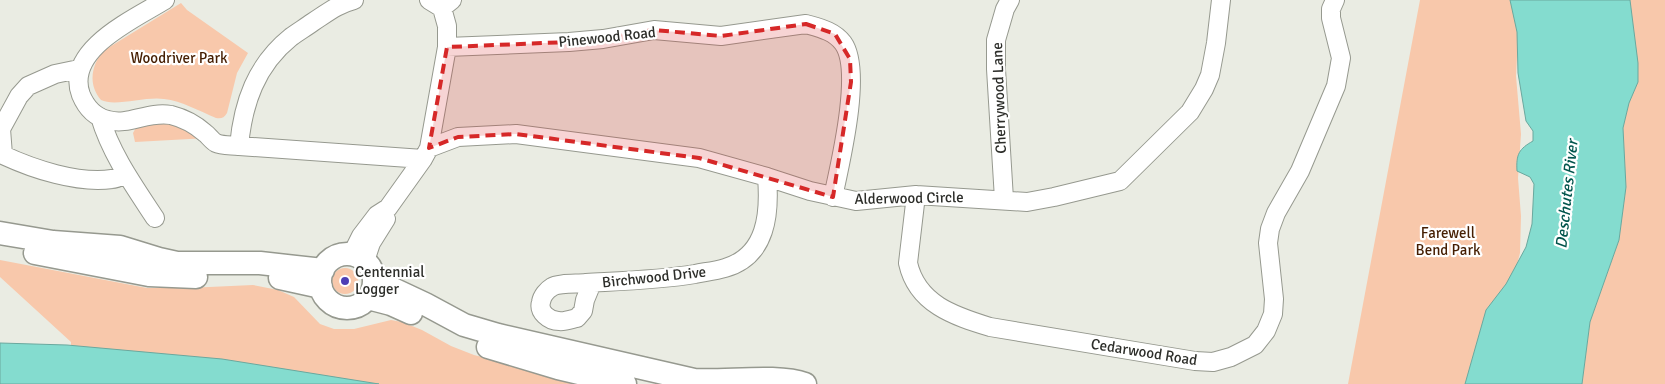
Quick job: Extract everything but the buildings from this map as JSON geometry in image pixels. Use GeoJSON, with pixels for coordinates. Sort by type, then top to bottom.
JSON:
{"type":"FeatureCollection","features":[{"type":"Feature","properties":{"kind":"main road"},"geometry":{"type":"LineString","coordinates":[[0,233],[53,242],[120,247],[177,263],[260,263],[322,278]]}},
{"type":"Feature","properties":{"kind":"main road"},"geometry":{"type":"LineString","coordinates":[[0,247],[149,275],[178,277],[264,276],[296,281],[322,278]]}},
{"type":"Feature","properties":{"kind":"main road"},"geometry":{"type":"LineString","coordinates":[[365,272],[362,304],[345,308],[330,302],[324,295],[322,278],[328,262],[334,257],[343,254],[365,272],[393,289],[426,304],[448,318],[498,335],[694,380],[716,382],[787,380],[806,384]]}},
{"type":"Feature","properties":{"kind":"main road"},"geometry":{"type":"LineString","coordinates":[[365,272],[391,304],[450,333],[475,343],[558,368],[625,384]]}},
{"type":"Feature","properties":{"kind":"street"},"geometry":{"type":"LineString","coordinates":[[165,0],[105,37],[84,60],[79,69],[79,88],[90,110],[100,117],[109,121],[120,122],[150,114],[177,116],[205,132],[216,143],[239,146],[427,154]]}},
{"type":"Feature","properties":{"kind":"street"},"geometry":{"type":"LineString","coordinates":[[239,146],[241,125],[248,96],[274,53],[291,37],[340,4],[354,0]]}},
{"type":"Feature","properties":{"kind":"street","name":"Cherrywood Lane"},"geometry":{"type":"LineString","coordinates":[[1004,199],[996,40],[1005,9],[1010,0]]}},
{"type":"Feature","properties":{"kind":"street","name":"Alderwood Circle"},"geometry":{"type":"LineString","coordinates":[[427,154],[458,137],[516,134],[699,158],[810,191],[856,201],[916,195],[1004,199],[1027,202],[1054,197],[1120,181],[1190,112],[1210,75],[1221,0]]}},
{"type":"Feature","properties":{"kind":"street","name":"Cedarwood Road"},"geometry":{"type":"LineString","coordinates":[[916,195],[908,263],[913,281],[923,294],[940,308],[964,319],[1010,330],[1195,361],[1214,362],[1231,357],[1255,345],[1266,331],[1273,314],[1274,299],[1268,243],[1270,229],[1276,213],[1300,171],[1336,86],[1341,58],[1330,18],[1335,0]]}},
{"type":"Feature","properties":{"kind":"street"},"geometry":{"type":"LineString","coordinates":[[365,272],[371,242],[386,221],[388,208],[427,154],[447,47],[447,26],[441,2]]}},
{"type":"Feature","properties":{"kind":"street","name":"Pinewood Road"},"geometry":{"type":"LineString","coordinates":[[447,47],[569,42],[604,39],[654,30],[721,36],[806,24],[820,28],[834,34],[844,44],[850,59],[848,117],[833,197]]}},
{"type":"Feature","properties":{"kind":"street"},"geometry":{"type":"LineString","coordinates":[[79,69],[55,74],[28,86],[19,96],[1,129],[2,155],[27,166],[75,178],[113,180],[126,174]]}},
{"type":"Feature","properties":{"kind":"street"},"geometry":{"type":"LineString","coordinates":[[100,117],[105,134],[126,174],[155,218]]}},
{"type":"Feature","properties":{"kind":"street","name":"Birchwood Drive"},"geometry":{"type":"LineString","coordinates":[[592,283],[672,278],[726,268],[742,260],[753,249],[764,232],[769,196],[767,177]]}},
{"type":"Feature","properties":{"kind":"highlighted area"},"geometry":{"type":"Polygon","coordinates":[[[806,24],[835,34],[850,59],[851,82],[833,197],[699,158],[516,134],[458,137],[429,148],[447,47],[569,42],[654,30],[721,36],[806,24]]]}},
{"type":"Feature","properties":{"kind":"green space","name":"Farewell Bend Park"},"geometry":{"type":"Polygon","coordinates":[[[1420,0],[1518,0],[1516,76],[1521,134],[1518,178],[1521,216],[1520,253],[1510,291],[1499,384],[1348,384],[1420,0]]]}},
{"type":"Feature","properties":{"kind":"green space"},"geometry":{"type":"Polygon","coordinates":[[[1630,0],[1665,0],[1665,384],[1582,384],[1590,322],[1619,240],[1626,187],[1623,128],[1629,103],[1638,82],[1630,0]]]}},
{"type":"Feature","properties":{"kind":"green space","name":"Woodriver Park"},"geometry":{"type":"Polygon","coordinates":[[[181,3],[187,10],[248,53],[237,73],[226,115],[222,118],[216,118],[184,104],[157,98],[122,102],[101,100],[94,88],[93,76],[96,63],[103,51],[181,3]]]}},
{"type":"Feature","properties":{"kind":"green space"},"geometry":{"type":"Polygon","coordinates":[[[165,121],[208,138],[135,142],[133,133],[138,124],[165,121]]]}},
{"type":"Feature","properties":{"kind":"green space"},"geometry":{"type":"Polygon","coordinates":[[[0,260],[147,288],[253,285],[278,290],[294,297],[320,324],[334,329],[354,329],[391,320],[402,322],[474,355],[590,384],[336,384],[99,354],[71,345],[71,342],[0,277],[0,260]]]}},
{"type":"Feature","properties":{"kind":"green space"},"geometry":{"type":"Polygon","coordinates":[[[345,268],[354,272],[358,281],[354,290],[345,294],[336,290],[332,281],[336,272],[345,268]]]}},
{"type":"Feature","properties":{"kind":"water","name":"Deschutes River"},"geometry":{"type":"Polygon","coordinates":[[[1510,0],[1630,0],[1638,63],[1638,82],[1629,103],[1623,128],[1626,187],[1619,240],[1590,322],[1582,384],[1465,384],[1486,310],[1506,284],[1526,247],[1532,224],[1534,184],[1530,177],[1517,171],[1517,165],[1519,153],[1533,141],[1533,131],[1526,121],[1518,73],[1517,32],[1510,0]]]}},
{"type":"Feature","properties":{"kind":"water"},"geometry":{"type":"Polygon","coordinates":[[[0,343],[67,345],[222,359],[379,384],[0,384],[0,343]]]}},
{"type":"Feature","properties":{"kind":"place","name":"Centennial Logger"},"geometry":{"type":"Point","coordinates":[345,281]}}]}
